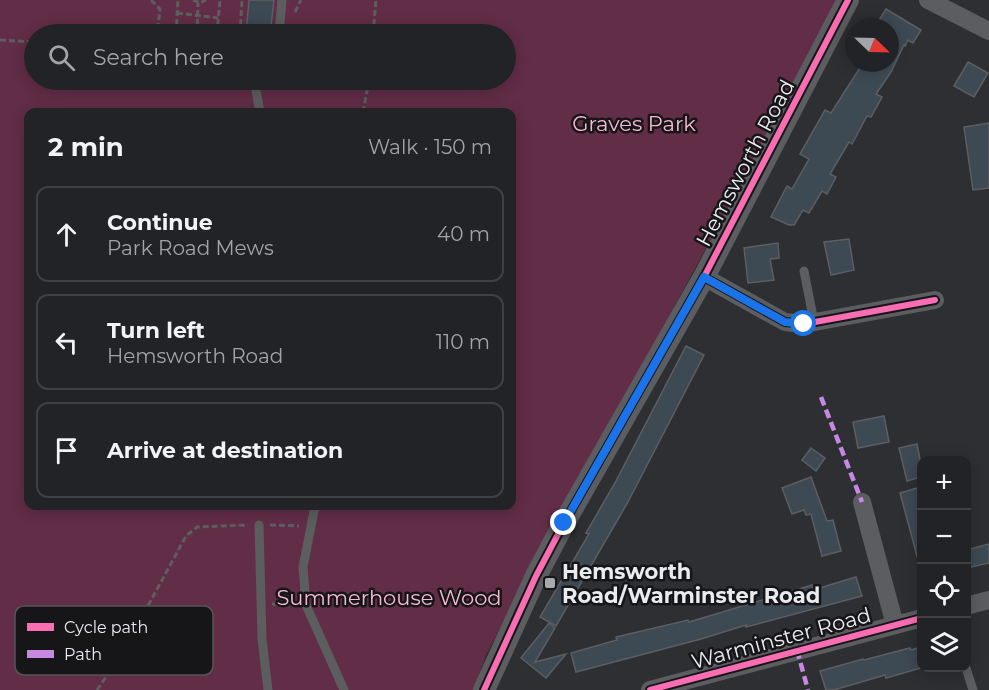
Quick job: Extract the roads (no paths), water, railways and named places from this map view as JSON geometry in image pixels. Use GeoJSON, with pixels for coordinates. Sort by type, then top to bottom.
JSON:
{"type":"FeatureCollection","features":[{"type":"Feature","properties":{"kind":"street","name":"Hemsworth Road"},"geometry":{"type":"LineString","coordinates":[[484,690],[531,586],[564,523],[704,277],[848,0]]}},
{"type":"Feature","properties":{"kind":"street"},"geometry":{"type":"LineString","coordinates":[[928,0],[989,31]]}},
{"type":"Feature","properties":{"kind":"street"},"geometry":{"type":"LineString","coordinates":[[704,277],[785,322],[804,324],[935,300]]}},
{"type":"Feature","properties":{"kind":"street"},"geometry":{"type":"LineString","coordinates":[[862,502],[896,625]]}},
{"type":"Feature","properties":{"kind":"street"},"geometry":{"type":"LineString","coordinates":[[971,605],[989,600]]}},
{"type":"Feature","properties":{"kind":"street","name":"Warminster Road"},"geometry":{"type":"LineString","coordinates":[[650,690],[917,619]]}},
{"type":"Feature","properties":{"kind":"lane"},"geometry":{"type":"LineString","coordinates":[[280,24],[282,0]]}},
{"type":"Feature","properties":{"kind":"lane"},"geometry":{"type":"LineString","coordinates":[[256,90],[259,108]]}},
{"type":"Feature","properties":{"kind":"lane"},"geometry":{"type":"LineString","coordinates":[[804,271],[814,322]]}},
{"type":"Feature","properties":{"kind":"lane"},"geometry":{"type":"LineString","coordinates":[[314,510],[303,567],[306,605],[344,690]]}},
{"type":"Feature","properties":{"kind":"lane"},"geometry":{"type":"LineString","coordinates":[[259,525],[262,639],[268,690]]}},
{"type":"Feature","properties":{"kind":"lane"},"geometry":{"type":"LineString","coordinates":[[967,672],[973,690]]}},
{"type":"Feature","properties":{"kind":"place","name":"Hemsworth Road/Warminster Road"},"geometry":{"type":"Point","coordinates":[550,583]}},
{"type":"Feature","properties":{"kind":"park label","name":"Graves Park"},"geometry":{"type":"Point","coordinates":[634,123]}},
{"type":"Feature","properties":{"kind":"park label","name":"Summerhouse Wood"},"geometry":{"type":"Point","coordinates":[389,597]}}]}
